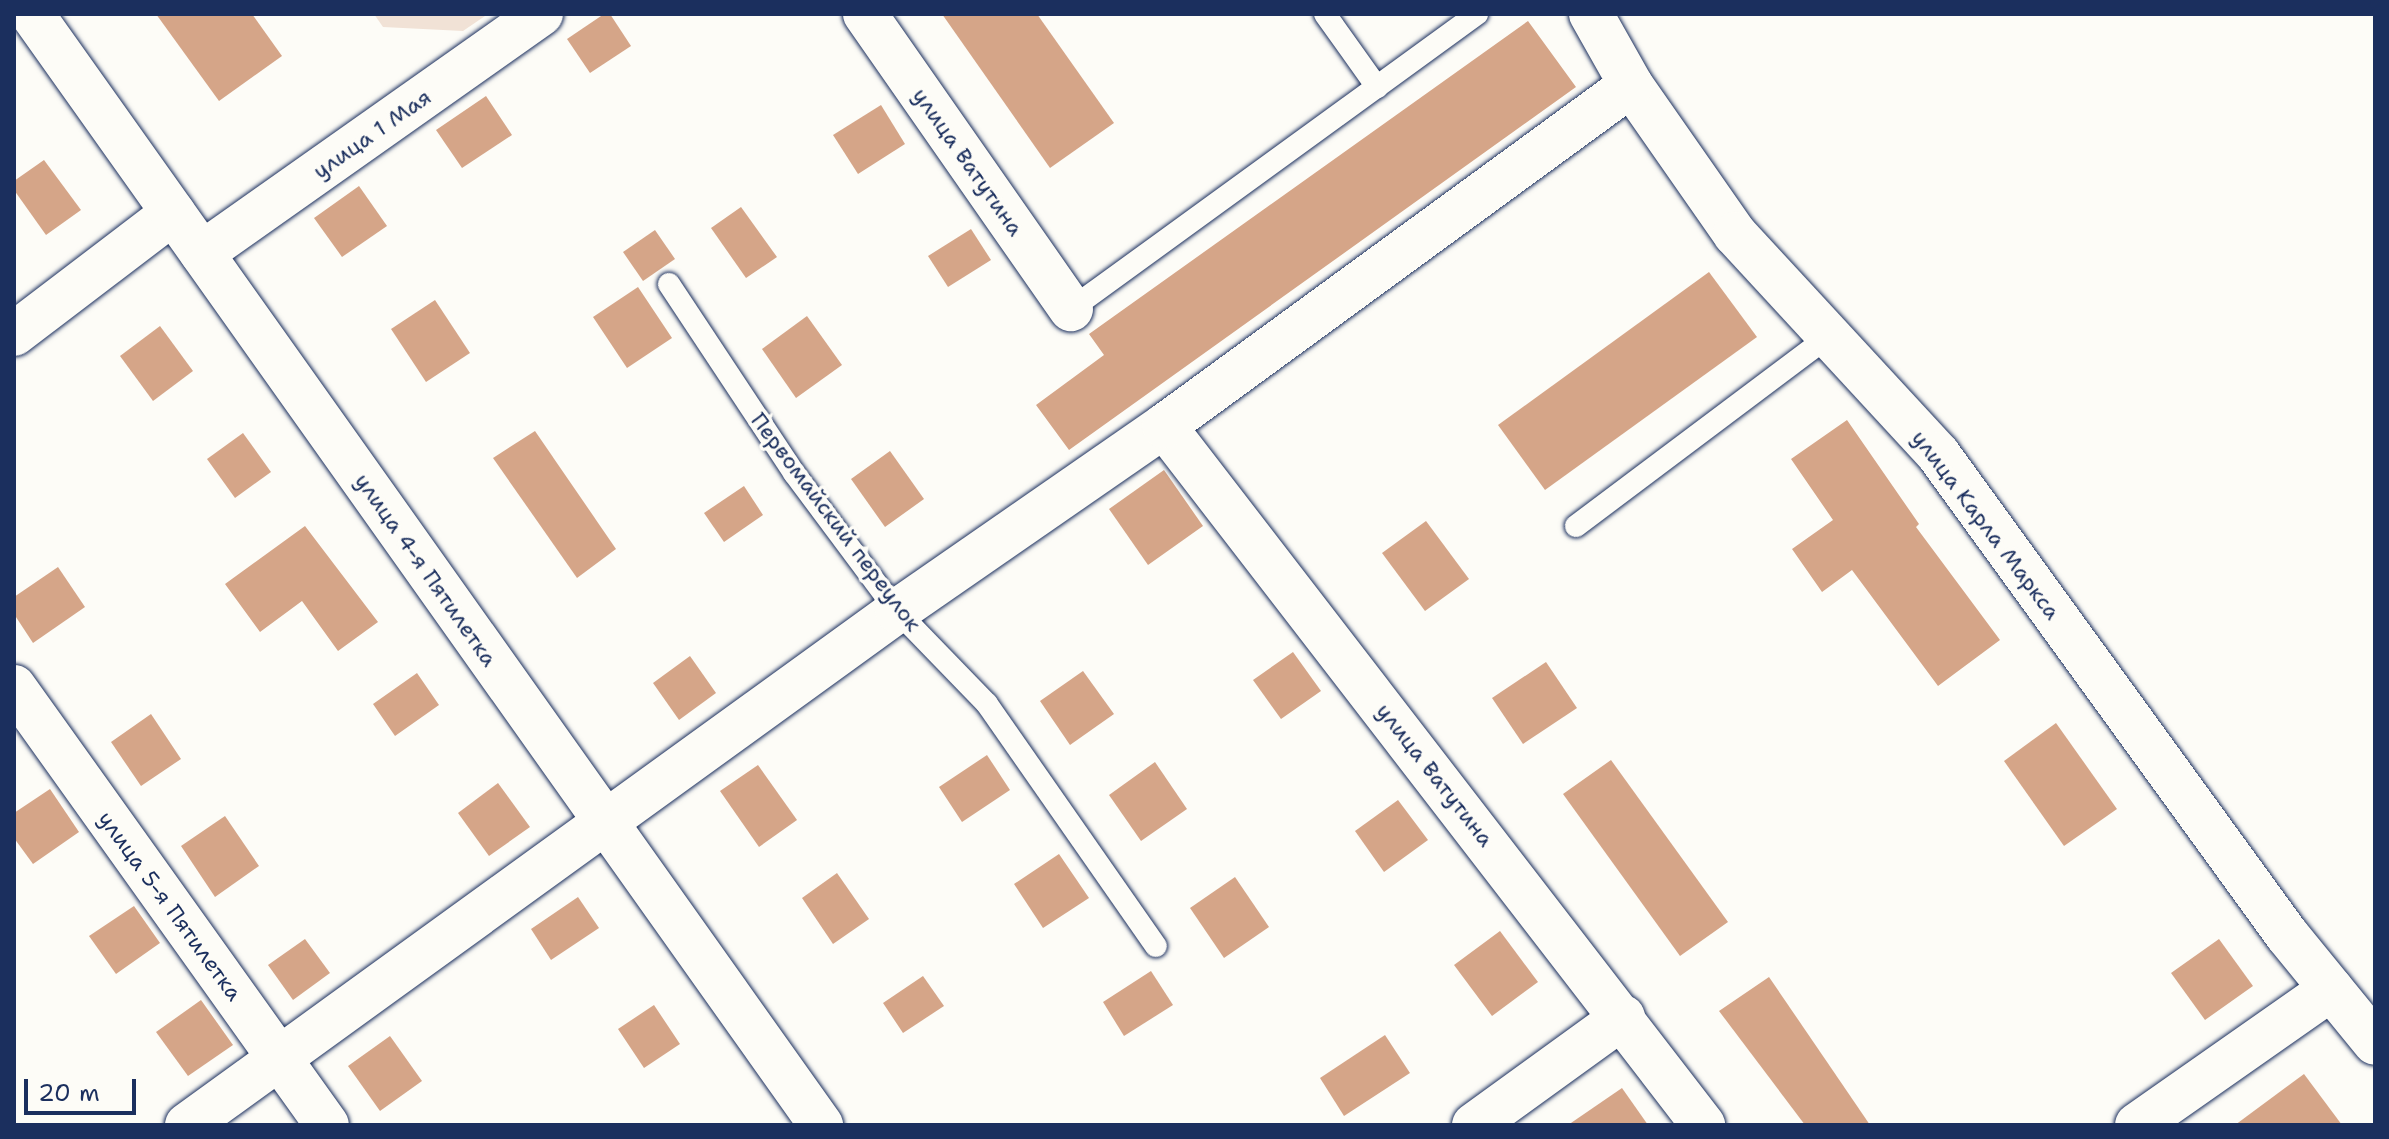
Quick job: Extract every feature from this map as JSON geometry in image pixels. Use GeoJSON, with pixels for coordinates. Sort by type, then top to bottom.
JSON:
{"type":"FeatureCollection","features":[{"type":"Feature","properties":{"kind":"street","name":"улица 4-я Пятилетка"},"geometry":{"type":"LineString","coordinates":[[32,14],[821,1125]]}},
{"type":"Feature","properties":{"kind":"street","name":"улица 1 Мая"},"geometry":{"type":"LineString","coordinates":[[202,253],[541,14]]}},
{"type":"Feature","properties":{"kind":"street","name":"улица Ватутина"},"geometry":{"type":"LineString","coordinates":[[865,14],[1071,309]]}},
{"type":"Feature","properties":{"kind":"street","name":"улица Карла Маркса"},"geometry":{"type":"LineString","coordinates":[[1591,14],[1631,85],[1735,234],[1938,454],[2331,989],[2375,1043]]}},
{"type":"Feature","properties":{"kind":"street"},"geometry":{"type":"LineString","coordinates":[[187,1125],[281,1061],[897,611],[1164,426],[1631,85]]}},
{"type":"Feature","properties":{"kind":"street"},"geometry":{"type":"LineString","coordinates":[[14,334],[173,213]]}},
{"type":"Feature","properties":{"kind":"street","name":"улица Ватутина"},"geometry":{"type":"LineString","coordinates":[[1164,426],[1623,1017],[1703,1125]]}},
{"type":"Feature","properties":{"kind":"street","name":"улица 5-я Пятилетка"},"geometry":{"type":"LineString","coordinates":[[14,687],[327,1125]]}},
{"type":"Feature","properties":{"kind":"street"},"geometry":{"type":"LineString","coordinates":[[2137,1125],[2331,989]]}},
{"type":"Feature","properties":{"kind":"street"},"geometry":{"type":"LineString","coordinates":[[1474,1125],[1623,1017]]}},
{"type":"Feature","properties":{"kind":"lane"},"geometry":{"type":"LineString","coordinates":[[1325,14],[1377,87]]}},
{"type":"Feature","properties":{"kind":"lane"},"geometry":{"type":"LineString","coordinates":[[1071,309],[1477,14]]}},
{"type":"Feature","properties":{"kind":"lane","name":"Первомайский переулок"},"geometry":{"type":"LineString","coordinates":[[669,284],[794,473],[897,611],[987,704],[1156,946]]}},
{"type":"Feature","properties":{"kind":"lane"},"geometry":{"type":"LineString","coordinates":[[1576,526],[1828,337]]}},
{"type":"Feature","properties":{"kind":"shaded area"},"geometry":{"type":"Polygon","coordinates":[[[374,14],[488,14],[463,31],[383,27],[374,14]]]}},
{"type":"Feature","properties":{"kind":"building"},"geometry":{"type":"Polygon","coordinates":[[[156,14],[252,14],[282,56],[219,101],[156,14]]]}},
{"type":"Feature","properties":{"kind":"building"},"geometry":{"type":"Polygon","coordinates":[[[604,14],[610,14],[631,46],[590,73],[567,39],[604,14]]]}},
{"type":"Feature","properties":{"kind":"building"},"geometry":{"type":"Polygon","coordinates":[[[942,14],[1037,14],[1114,123],[1050,168],[942,14]]]}},
{"type":"Feature","properties":{"kind":"building"},"geometry":{"type":"Polygon","coordinates":[[[1528,21],[1576,87],[1069,450],[1036,405],[1104,355],[1089,334],[1528,21]]]}},
{"type":"Feature","properties":{"kind":"building"},"geometry":{"type":"Polygon","coordinates":[[[486,96],[512,135],[462,168],[436,130],[486,96]]]}},
{"type":"Feature","properties":{"kind":"building"},"geometry":{"type":"Polygon","coordinates":[[[881,105],[905,144],[858,174],[833,135],[881,105]]]}},
{"type":"Feature","properties":{"kind":"building"},"geometry":{"type":"Polygon","coordinates":[[[44,160],[81,210],[46,235],[14,190],[14,181],[44,160]]]}},
{"type":"Feature","properties":{"kind":"building"},"geometry":{"type":"Polygon","coordinates":[[[359,186],[387,226],[342,257],[314,218],[359,186]]]}},
{"type":"Feature","properties":{"kind":"building"},"geometry":{"type":"Polygon","coordinates":[[[741,207],[777,257],[746,278],[711,228],[741,207]]]}},
{"type":"Feature","properties":{"kind":"building"},"geometry":{"type":"Polygon","coordinates":[[[971,229],[991,260],[948,287],[928,256],[971,229]]]}},
{"type":"Feature","properties":{"kind":"building"},"geometry":{"type":"Polygon","coordinates":[[[655,230],[675,259],[643,281],[623,252],[655,230]]]}},
{"type":"Feature","properties":{"kind":"building"},"geometry":{"type":"Polygon","coordinates":[[[1709,272],[1757,337],[1545,490],[1498,425],[1709,272]]]}},
{"type":"Feature","properties":{"kind":"building"},"geometry":{"type":"Polygon","coordinates":[[[638,287],[672,338],[627,368],[593,317],[638,287]]]}},
{"type":"Feature","properties":{"kind":"building"},"geometry":{"type":"Polygon","coordinates":[[[435,300],[470,353],[426,382],[391,329],[435,300]]]}},
{"type":"Feature","properties":{"kind":"building"},"geometry":{"type":"Polygon","coordinates":[[[807,316],[842,365],[796,398],[762,349],[807,316]]]}},
{"type":"Feature","properties":{"kind":"building"},"geometry":{"type":"Polygon","coordinates":[[[160,326],[193,371],[153,401],[120,356],[160,326]]]}},
{"type":"Feature","properties":{"kind":"building"},"geometry":{"type":"Polygon","coordinates":[[[1847,420],[1919,524],[1916,527],[2000,640],[1938,686],[1852,570],[1822,592],[1792,549],[1833,520],[1791,459],[1847,420]]]}},
{"type":"Feature","properties":{"kind":"building"},"geometry":{"type":"Polygon","coordinates":[[[535,431],[616,549],[577,578],[493,458],[535,431]]]}},
{"type":"Feature","properties":{"kind":"building"},"geometry":{"type":"Polygon","coordinates":[[[243,433],[271,472],[235,498],[207,459],[243,433]]]}},
{"type":"Feature","properties":{"kind":"building"},"geometry":{"type":"Polygon","coordinates":[[[890,451],[924,499],[885,527],[851,479],[890,451]]]}},
{"type":"Feature","properties":{"kind":"building"},"geometry":{"type":"Polygon","coordinates":[[[1164,470],[1203,526],[1148,565],[1109,509],[1164,470]]]}},
{"type":"Feature","properties":{"kind":"building"},"geometry":{"type":"Polygon","coordinates":[[[744,486],[763,515],[724,542],[704,513],[744,486]]]}},
{"type":"Feature","properties":{"kind":"building"},"geometry":{"type":"Polygon","coordinates":[[[1426,521],[1469,579],[1425,611],[1382,553],[1426,521]]]}},
{"type":"Feature","properties":{"kind":"building"},"geometry":{"type":"Polygon","coordinates":[[[305,526],[378,622],[338,651],[302,601],[260,632],[225,584],[305,526]]]}},
{"type":"Feature","properties":{"kind":"building"},"geometry":{"type":"Polygon","coordinates":[[[58,567],[85,607],[33,643],[14,614],[14,597],[58,567]]]}},
{"type":"Feature","properties":{"kind":"building"},"geometry":{"type":"Polygon","coordinates":[[[1293,652],[1321,691],[1281,719],[1253,680],[1293,652]]]}},
{"type":"Feature","properties":{"kind":"building"},"geometry":{"type":"Polygon","coordinates":[[[690,656],[716,693],[679,720],[653,683],[690,656]]]}},
{"type":"Feature","properties":{"kind":"building"},"geometry":{"type":"Polygon","coordinates":[[[1546,662],[1577,708],[1523,744],[1492,698],[1546,662]]]}},
{"type":"Feature","properties":{"kind":"building"},"geometry":{"type":"Polygon","coordinates":[[[1083,671],[1114,714],[1070,745],[1040,701],[1083,671]]]}},
{"type":"Feature","properties":{"kind":"building"},"geometry":{"type":"Polygon","coordinates":[[[417,673],[439,705],[395,736],[373,704],[417,673]]]}},
{"type":"Feature","properties":{"kind":"building"},"geometry":{"type":"Polygon","coordinates":[[[151,714],[181,759],[141,786],[111,742],[151,714]]]}},
{"type":"Feature","properties":{"kind":"building"},"geometry":{"type":"Polygon","coordinates":[[[2056,723],[2117,809],[2064,846],[2004,761],[2056,723]]]}},
{"type":"Feature","properties":{"kind":"building"},"geometry":{"type":"Polygon","coordinates":[[[987,755],[1010,790],[962,822],[939,787],[987,755]]]}},
{"type":"Feature","properties":{"kind":"building"},"geometry":{"type":"Polygon","coordinates":[[[1611,760],[1728,922],[1680,956],[1563,794],[1611,760]]]}},
{"type":"Feature","properties":{"kind":"building"},"geometry":{"type":"Polygon","coordinates":[[[1155,762],[1187,809],[1141,841],[1109,795],[1155,762]]]}},
{"type":"Feature","properties":{"kind":"building"},"geometry":{"type":"Polygon","coordinates":[[[758,765],[797,820],[759,847],[720,791],[758,765]]]}},
{"type":"Feature","properties":{"kind":"building"},"geometry":{"type":"Polygon","coordinates":[[[498,783],[530,827],[489,856],[458,813],[498,783]]]}},
{"type":"Feature","properties":{"kind":"building"},"geometry":{"type":"Polygon","coordinates":[[[50,789],[79,832],[33,864],[14,838],[14,813],[50,789]]]}},
{"type":"Feature","properties":{"kind":"building"},"geometry":{"type":"Polygon","coordinates":[[[1398,800],[1428,840],[1384,872],[1355,831],[1398,800]]]}},
{"type":"Feature","properties":{"kind":"building"},"geometry":{"type":"Polygon","coordinates":[[[225,816],[259,866],[215,897],[181,846],[225,816]]]}},
{"type":"Feature","properties":{"kind":"building"},"geometry":{"type":"Polygon","coordinates":[[[1059,854],[1089,898],[1043,928],[1014,884],[1059,854]]]}},
{"type":"Feature","properties":{"kind":"building"},"geometry":{"type":"Polygon","coordinates":[[[837,873],[869,919],[833,944],[802,898],[837,873]]]}},
{"type":"Feature","properties":{"kind":"building"},"geometry":{"type":"Polygon","coordinates":[[[1235,877],[1269,927],[1224,958],[1190,908],[1235,877]]]}},
{"type":"Feature","properties":{"kind":"building"},"geometry":{"type":"Polygon","coordinates":[[[578,897],[599,928],[551,960],[531,929],[578,897]]]}},
{"type":"Feature","properties":{"kind":"building"},"geometry":{"type":"Polygon","coordinates":[[[134,906],[160,943],[116,974],[89,936],[134,906]]]}},
{"type":"Feature","properties":{"kind":"building"},"geometry":{"type":"Polygon","coordinates":[[[1500,931],[1538,982],[1492,1016],[1454,965],[1500,931]]]}},
{"type":"Feature","properties":{"kind":"building"},"geometry":{"type":"Polygon","coordinates":[[[305,939],[330,973],[293,1000],[268,965],[305,939]]]}},
{"type":"Feature","properties":{"kind":"building"},"geometry":{"type":"Polygon","coordinates":[[[2219,939],[2253,986],[2205,1020],[2171,973],[2219,939]]]}},
{"type":"Feature","properties":{"kind":"building"},"geometry":{"type":"Polygon","coordinates":[[[1151,971],[1173,1005],[1124,1036],[1103,1002],[1151,971]]]}},
{"type":"Feature","properties":{"kind":"building"},"geometry":{"type":"Polygon","coordinates":[[[923,976],[944,1006],[903,1033],[883,1003],[923,976]]]}},
{"type":"Feature","properties":{"kind":"building"},"geometry":{"type":"Polygon","coordinates":[[[1769,977],[1870,1125],[1805,1125],[1719,1011],[1769,977]]]}},
{"type":"Feature","properties":{"kind":"building"},"geometry":{"type":"Polygon","coordinates":[[[201,1000],[233,1045],[188,1076],[156,1032],[201,1000]]]}},
{"type":"Feature","properties":{"kind":"building"},"geometry":{"type":"Polygon","coordinates":[[[654,1005],[680,1044],[644,1068],[618,1029],[654,1005]]]}},
{"type":"Feature","properties":{"kind":"building"},"geometry":{"type":"Polygon","coordinates":[[[1385,1035],[1410,1073],[1344,1116],[1320,1078],[1385,1035]]]}},
{"type":"Feature","properties":{"kind":"building"},"geometry":{"type":"Polygon","coordinates":[[[390,1036],[422,1081],[380,1111],[348,1066],[390,1036]]]}},
{"type":"Feature","properties":{"kind":"building"},"geometry":{"type":"Polygon","coordinates":[[[2304,1074],[2342,1125],[2235,1125],[2304,1074]]]}},
{"type":"Feature","properties":{"kind":"building"},"geometry":{"type":"Polygon","coordinates":[[[1622,1088],[1648,1125],[1568,1125],[1622,1088]]]}}]}
